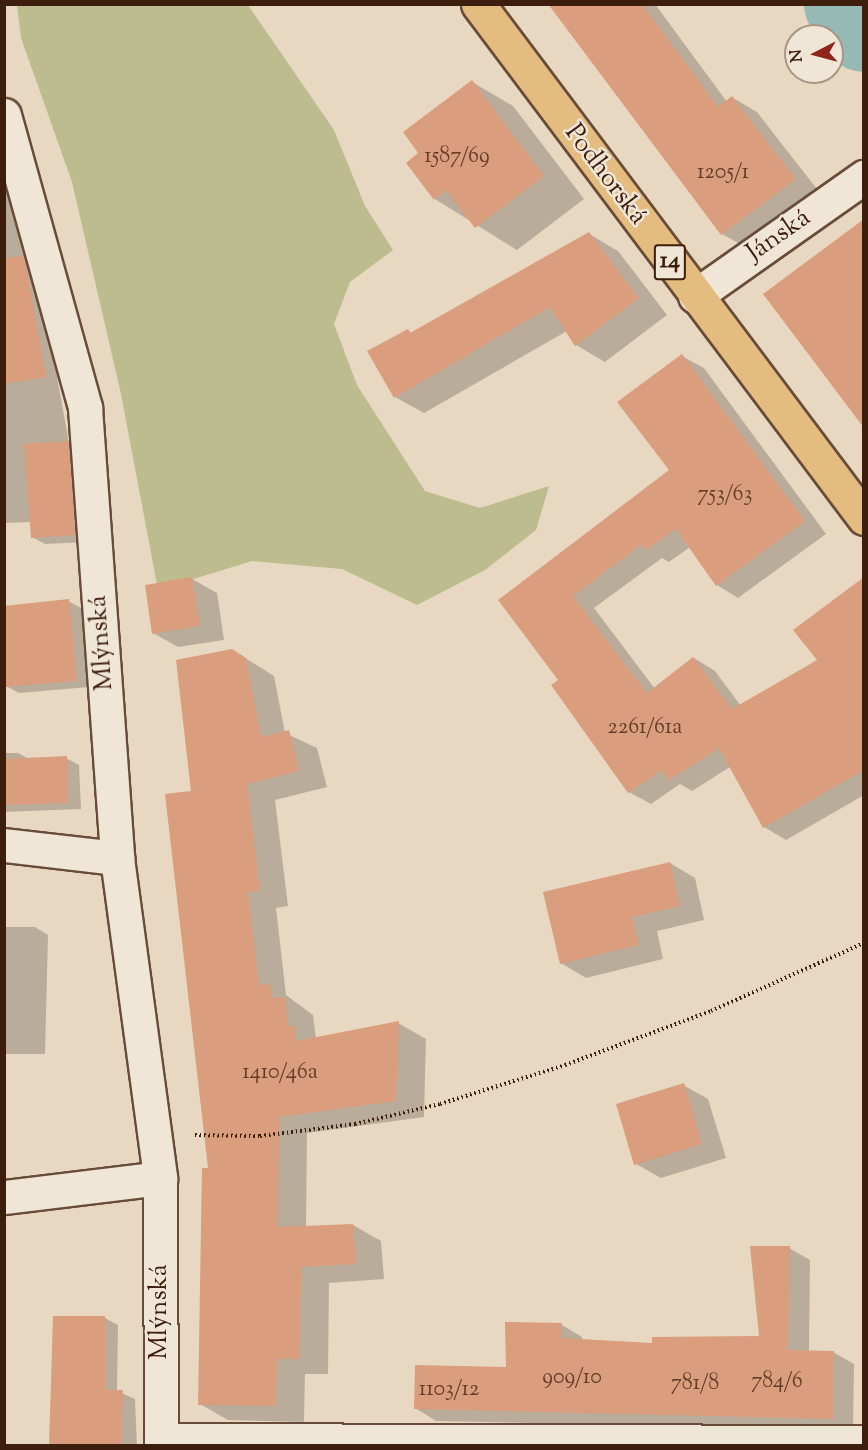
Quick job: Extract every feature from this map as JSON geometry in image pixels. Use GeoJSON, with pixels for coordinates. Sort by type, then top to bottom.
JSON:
{"type":"FeatureCollection","features":[{"type":"Feature","properties":{"kind":"main road","name":"Podhorská"},"geometry":{"type":"LineString","coordinates":[[478,4],[695,296],[864,518]]}},
{"type":"Feature","properties":{"kind":"street","name":"Mlýnská"},"geometry":{"type":"LineString","coordinates":[[4,115],[85,408],[117,858],[152,1135],[160,1178],[161,1443]]}},
{"type":"Feature","properties":{"kind":"street","name":"Jánská"},"geometry":{"type":"LineString","coordinates":[[695,296],[864,177]]}},
{"type":"Feature","properties":{"kind":"street"},"geometry":{"type":"LineString","coordinates":[[4,845],[117,858]]}},
{"type":"Feature","properties":{"kind":"street"},"geometry":{"type":"LineString","coordinates":[[4,1197],[160,1178]]}},
{"type":"Feature","properties":{"kind":"street"},"geometry":{"type":"LineString","coordinates":[[161,1443],[864,1443]]}},
{"type":"Feature","properties":{"kind":"path"},"geometry":{"type":"LineString","coordinates":[[152,1135],[260,1136],[355,1124],[440,1104],[565,1065],[711,1011],[864,943]]}},
{"type":"Feature","properties":{"kind":"shaded area"},"geometry":{"type":"Polygon","coordinates":[[[17,5],[248,5],[334,130],[365,206],[393,250],[350,282],[334,324],[357,385],[425,491],[480,508],[549,486],[536,530],[485,570],[417,605],[342,569],[252,561],[158,590],[121,394],[72,182],[21,38],[17,5]]]}},
{"type":"Feature","properties":{"kind":"building"},"geometry":{"type":"Polygon","coordinates":[[[548,4],[642,4],[718,107],[732,96],[796,179],[721,235],[548,4]]]}},
{"type":"Feature","properties":{"kind":"building"},"geometry":{"type":"Polygon","coordinates":[[[472,80],[544,176],[475,228],[446,190],[434,200],[406,163],[418,153],[403,132],[472,80]]]}},
{"type":"Feature","properties":{"kind":"building"},"geometry":{"type":"Polygon","coordinates":[[[864,219],[864,428],[763,294],[864,219]]]}},
{"type":"Feature","properties":{"kind":"building"},"geometry":{"type":"Polygon","coordinates":[[[589,232],[639,298],[575,346],[550,307],[394,398],[367,351],[408,329],[410,333],[589,232]]]}},
{"type":"Feature","properties":{"kind":"building"},"geometry":{"type":"Polygon","coordinates":[[[24,256],[46,377],[4,384],[4,258],[24,256]]]}},
{"type":"Feature","properties":{"kind":"building"},"geometry":{"type":"Polygon","coordinates":[[[682,354],[805,521],[716,586],[676,529],[646,550],[641,545],[573,596],[647,693],[693,657],[732,709],[817,660],[793,630],[864,577],[864,770],[763,828],[719,748],[669,780],[661,770],[628,793],[551,685],[558,680],[498,600],[669,470],[617,402],[682,354]]]}},
{"type":"Feature","properties":{"kind":"building"},"geometry":{"type":"Polygon","coordinates":[[[69,441],[75,535],[31,538],[24,444],[69,441]]]}},
{"type":"Feature","properties":{"kind":"building"},"geometry":{"type":"Polygon","coordinates":[[[192,577],[200,626],[152,634],[145,585],[192,577]]]}},
{"type":"Feature","properties":{"kind":"building"},"geometry":{"type":"Polygon","coordinates":[[[69,599],[77,681],[4,687],[4,606],[69,599]]]}},
{"type":"Feature","properties":{"kind":"building"},"geometry":{"type":"Polygon","coordinates":[[[232,649],[246,658],[261,737],[289,730],[299,771],[247,784],[260,891],[248,892],[259,985],[270,984],[272,998],[285,997],[288,1026],[295,1026],[296,1041],[399,1021],[396,1101],[279,1117],[278,1227],[353,1224],[356,1264],[301,1267],[300,1359],[277,1359],[276,1406],[198,1405],[202,1168],[208,1168],[165,794],[191,791],[176,660],[232,649]]]}},
{"type":"Feature","properties":{"kind":"building"},"geometry":{"type":"Polygon","coordinates":[[[67,756],[68,803],[4,805],[4,759],[67,756]]]}},
{"type":"Feature","properties":{"kind":"building"},"geometry":{"type":"Polygon","coordinates":[[[670,862],[680,906],[632,917],[639,945],[560,964],[543,892],[670,862]]]}},
{"type":"Feature","properties":{"kind":"building"},"geometry":{"type":"Polygon","coordinates":[[[684,1083],[702,1144],[634,1165],[616,1104],[684,1083]]]}},
{"type":"Feature","properties":{"kind":"building"},"geometry":{"type":"Polygon","coordinates":[[[750,1246],[790,1246],[788,1350],[834,1351],[833,1419],[414,1409],[415,1365],[506,1367],[505,1322],[562,1323],[561,1338],[652,1343],[652,1337],[759,1336],[750,1246]]]}},
{"type":"Feature","properties":{"kind":"building"},"geometry":{"type":"Polygon","coordinates":[[[53,1316],[105,1316],[105,1390],[123,1390],[121,1446],[49,1446],[53,1316]]]}},
{"type":"Feature","properties":{"kind":"waterway"},"geometry":{"type":"LineString","coordinates":[[847,4],[864,29]]}}]}
